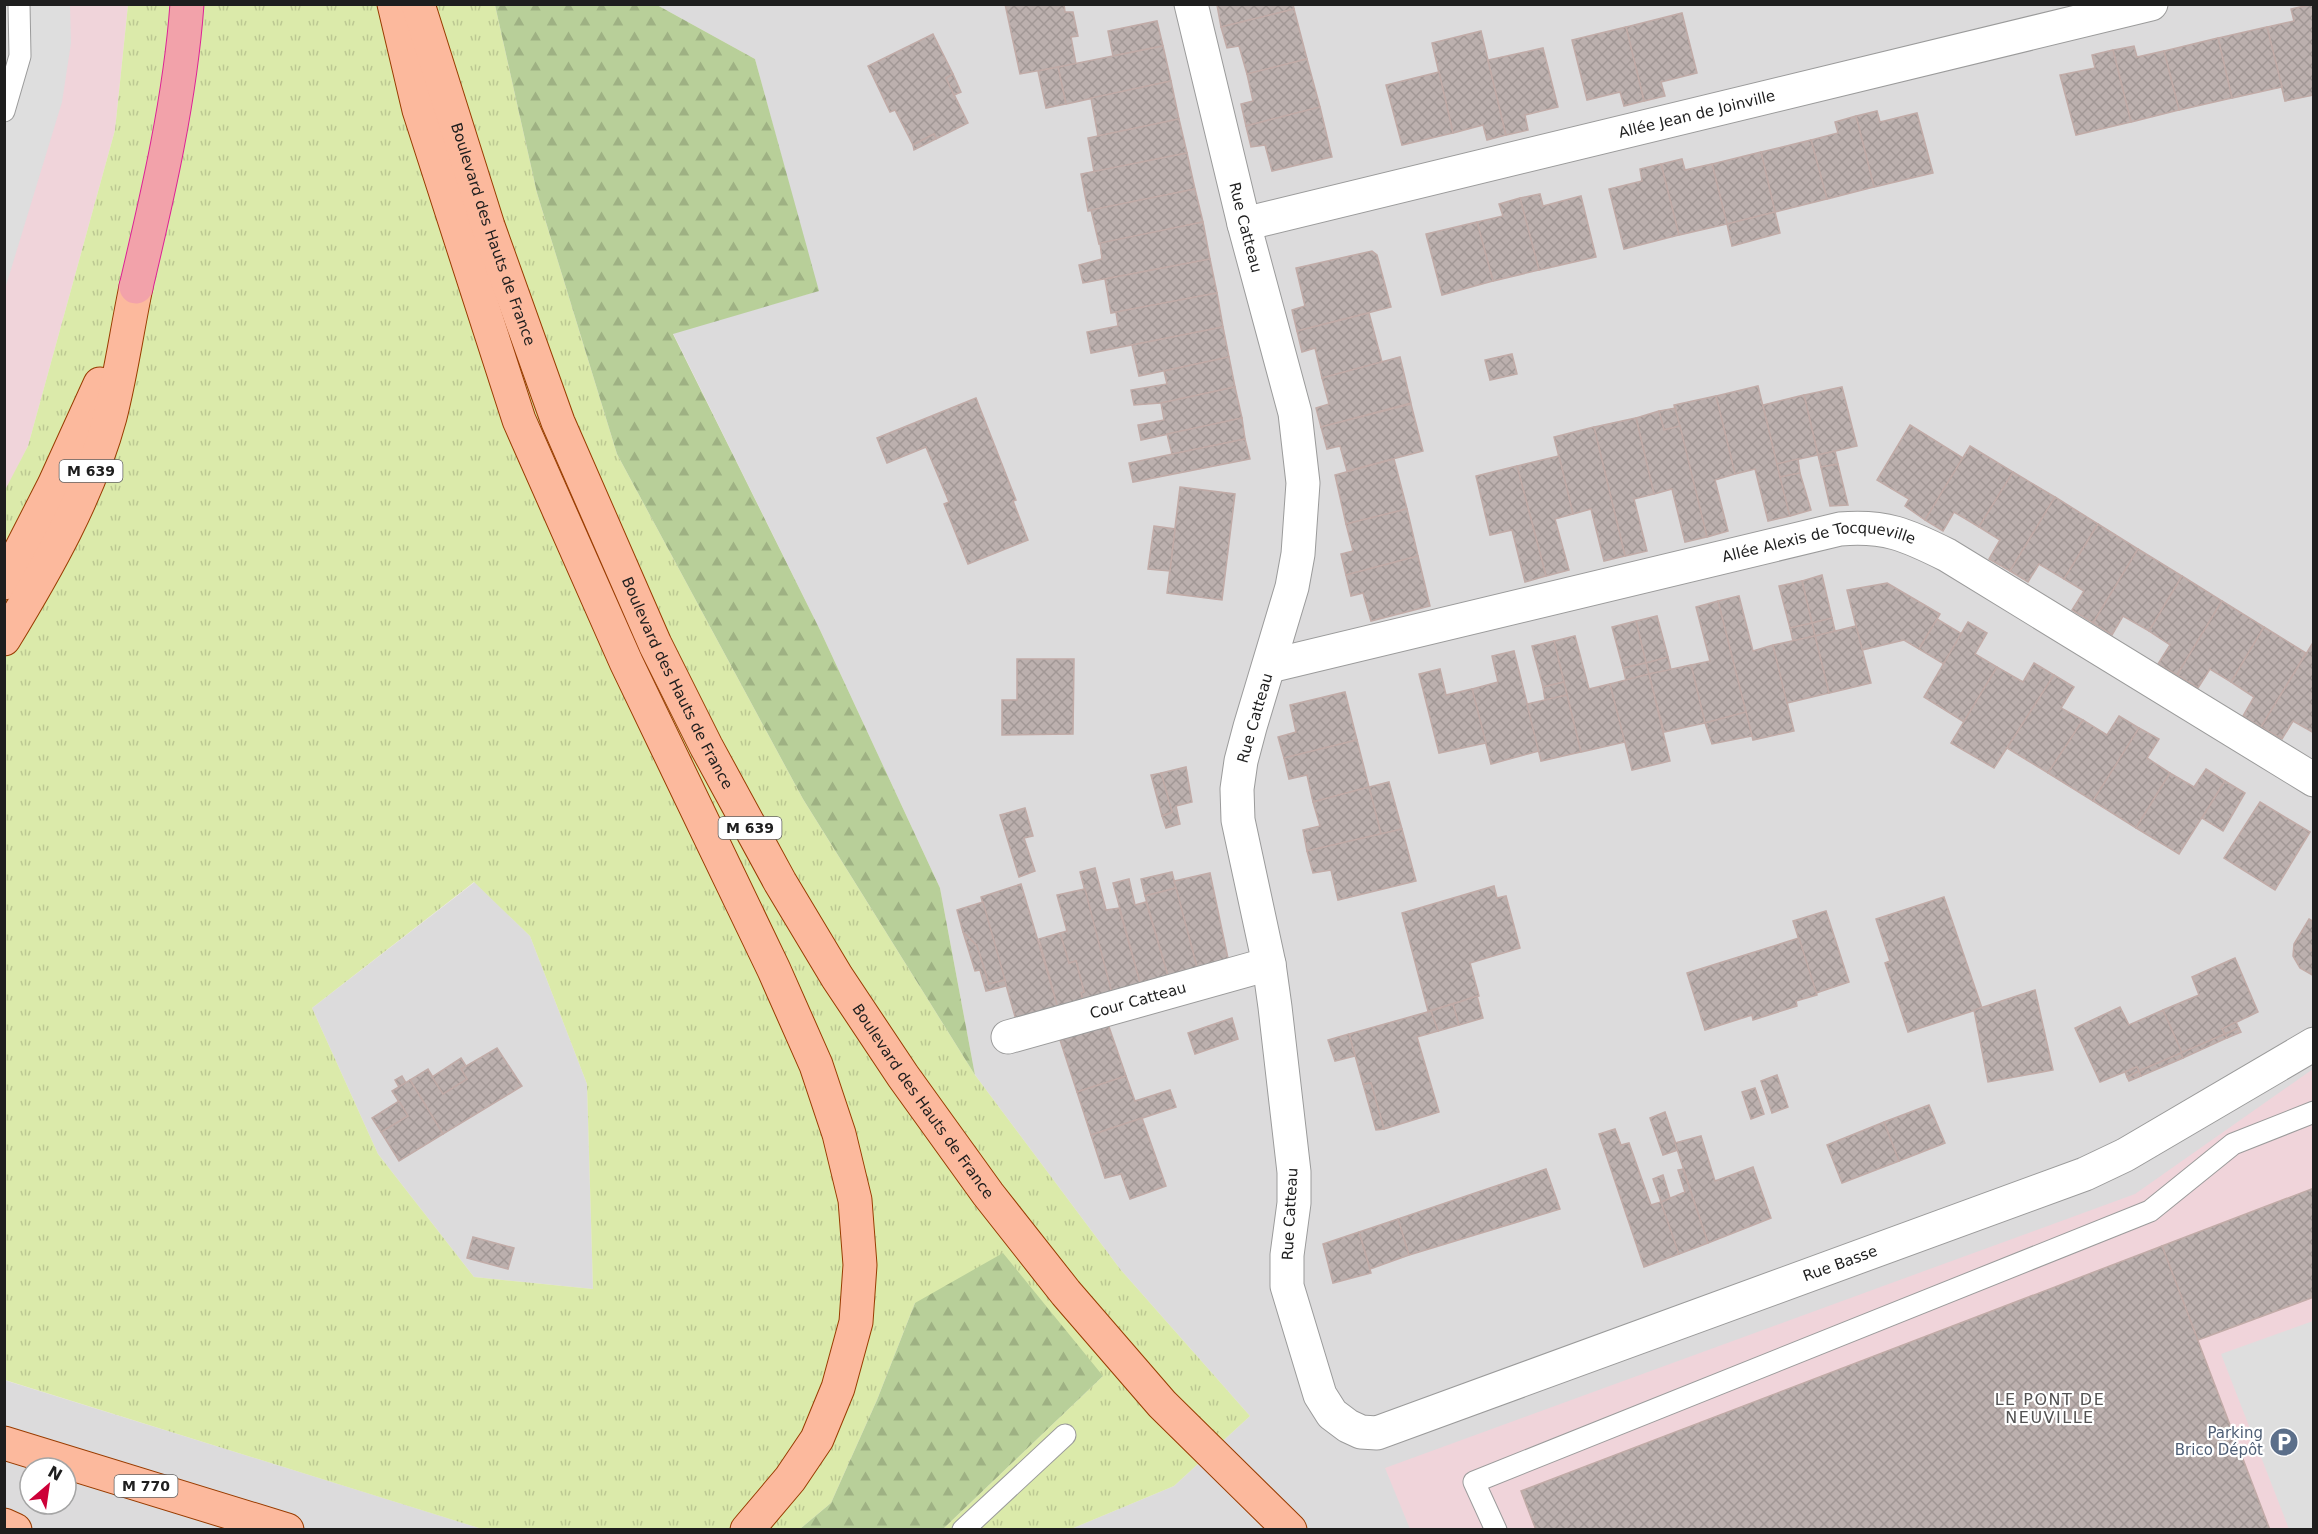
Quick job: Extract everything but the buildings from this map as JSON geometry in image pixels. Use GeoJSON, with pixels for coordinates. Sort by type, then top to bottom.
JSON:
{"type":"FeatureCollection","features":[{"type":"Feature","properties":{"kind":"highway","name":"M 639"},"geometry":{"type":"LineString","coordinates":[[136,287],[175,106],[187,4]]}},
{"type":"Feature","properties":{"kind":"main road","name":"M 639"},"geometry":{"type":"LineString","coordinates":[[394,4],[420,110],[519,420],[626,662],[774,970],[816,1065],[839,1134],[855,1200],[860,1265],[856,1322],[838,1388],[817,1439],[790,1479],[747,1530]]}},
{"type":"Feature","properties":{"kind":"main road","name":"Boulevard des Hauts de France"},"geometry":{"type":"LineString","coordinates":[[418,4],[488,226],[558,422],[655,644],[706,746],[780,882],[837,977],[903,1076],[1066,1293],[1162,1404],[1290,1530]]}},
{"type":"Feature","properties":{"kind":"main road","name":"M 639"},"geometry":{"type":"LineString","coordinates":[[4,583],[93,403],[136,287]]}},
{"type":"Feature","properties":{"kind":"main road","name":"M 639"},"geometry":{"type":"LineString","coordinates":[[4,639],[32,594],[63,534],[93,466],[110,417],[136,287]]}},
{"type":"Feature","properties":{"kind":"main road","name":"M 770"},"geometry":{"type":"LineString","coordinates":[[4,1443],[287,1530]]}},
{"type":"Feature","properties":{"kind":"main road"},"geometry":{"type":"LineString","coordinates":[[5,1528],[15,1530]]}},
{"type":"Feature","properties":{"kind":"street","name":"Rue Catteau"},"geometry":{"type":"LineString","coordinates":[[1191,4],[1245,224],[1295,413],[1303,483],[1300,533],[1292,587],[1241,761],[1238,820],[1269,964],[1294,1172],[1294,1203],[1287,1255],[1287,1286],[1320,1395],[1332,1414],[1348,1426]]}},
{"type":"Feature","properties":{"kind":"street","name":"Allée Jean de Joinville"},"geometry":{"type":"LineString","coordinates":[[1245,224],[2151,4]]}},
{"type":"Feature","properties":{"kind":"street","name":"Allée Alexis de Tocqueville"},"geometry":{"type":"LineString","coordinates":[[1270,666],[1840,529],[1864,527],[1890,530],[1916,539],[1947,555],[2313,780]]}},
{"type":"Feature","properties":{"kind":"street","name":"Cour Catteau"},"geometry":{"type":"LineString","coordinates":[[1008,1037],[1269,964]]}},
{"type":"Feature","properties":{"kind":"street","name":"Rue Basse"},"geometry":{"type":"LineString","coordinates":[[1348,1426],[1362,1432],[1377,1433],[2085,1174],[2125,1155],[2313,1044]]}},
{"type":"Feature","properties":{"kind":"lane"},"geometry":{"type":"LineString","coordinates":[[4,111],[20,56],[19,4]]}},
{"type":"Feature","properties":{"kind":"lane"},"geometry":{"type":"LineString","coordinates":[[1496,1530],[1474,1482],[2150,1211],[2234,1144],[2313,1112]]}},
{"type":"Feature","properties":{"kind":"lane"},"geometry":{"type":"LineString","coordinates":[[963,1530],[1065,1435]]}},
{"type":"Feature","properties":{"kind":"shaded area"},"geometry":{"type":"Polygon","coordinates":[[[5,5],[128,5],[115,130],[28,446],[5,492],[5,5]]]}},
{"type":"Feature","properties":{"kind":"shaded area"},"geometry":{"type":"Polygon","coordinates":[[[5,5],[70,5],[71,43],[62,102],[5,289],[4,61],[6,55],[4,54],[5,5]]]}},
{"type":"Feature","properties":{"kind":"shaded area"},"geometry":{"type":"Polygon","coordinates":[[[657,5],[2313,5],[2313,1529],[1071,1529],[1174,1486],[1250,1416],[1120,1269],[975,1075],[940,888],[820,630],[673,333],[818,291],[755,59],[657,5]]]}},
{"type":"Feature","properties":{"kind":"shaded area"},"geometry":{"type":"Polygon","coordinates":[[[475,882],[530,936],[587,1084],[593,1289],[474,1277],[378,1154],[312,1008],[475,882]]]}},
{"type":"Feature","properties":{"kind":"shaded area"},"geometry":{"type":"Polygon","coordinates":[[[2313,1069],[2313,1529],[1410,1529],[1385,1468],[2135,1194],[2313,1069]]]}},
{"type":"Feature","properties":{"kind":"shaded area","name":"Parking Brico Dépôt"},"geometry":{"type":"Polygon","coordinates":[[[2313,1321],[2313,1529],[2289,1529],[2221,1354],[2313,1321]]]}},
{"type":"Feature","properties":{"kind":"shaded area"},"geometry":{"type":"Polygon","coordinates":[[[4,1380],[482,1529],[5,1529],[4,1380]]]}},
{"type":"Feature","properties":{"kind":"green space"},"geometry":{"type":"Polygon","coordinates":[[[128,5],[495,5],[537,193],[617,454],[803,799],[975,1075],[1120,1269],[1250,1416],[1174,1486],[1071,1529],[943,1529],[1103,1376],[915,1303],[877,1400],[831,1503],[800,1529],[482,1529],[5,1380],[4,492],[28,446],[115,130],[128,5]],[[474,882],[312,1008],[378,1154],[474,1277],[593,1289],[587,1084],[530,936],[474,882]]]}},
{"type":"Feature","properties":{"kind":"green space"},"geometry":{"type":"Polygon","coordinates":[[[495,5],[657,5],[755,59],[819,291],[673,334],[820,630],[940,888],[975,1075],[803,799],[617,454],[537,193],[495,5]]]}},
{"type":"Feature","properties":{"kind":"green space"},"geometry":{"type":"Polygon","coordinates":[[[1003,1253],[1103,1376],[943,1529],[800,1529],[831,1503],[877,1400],[915,1303],[1003,1253]]]}},
{"type":"Feature","properties":{"kind":"place","name":"Parking Brico Dépôt"},"geometry":{"type":"Point","coordinates":[2284,1442]}},
{"type":"Feature","properties":{"kind":"district","name":"LE PONT DE NEUVILLE"},"geometry":{"type":"Point","coordinates":[2050,1408]}}]}
